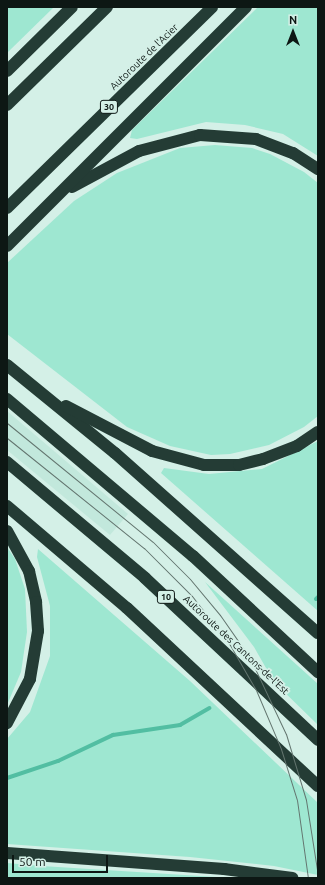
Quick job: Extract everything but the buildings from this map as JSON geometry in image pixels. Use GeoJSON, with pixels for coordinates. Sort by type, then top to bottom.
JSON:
{"type":"FeatureCollection","features":[{"type":"Feature","properties":{"kind":"highway"},"geometry":{"type":"LineString","coordinates":[[7,71],[72,7]]}},
{"type":"Feature","properties":{"kind":"highway"},"geometry":{"type":"LineString","coordinates":[[7,105],[107,7]]}},
{"type":"Feature","properties":{"kind":"highway","name":"Autoroute de l'Acier"},"geometry":{"type":"LineString","coordinates":[[7,208],[212,7]]}},
{"type":"Feature","properties":{"kind":"highway"},"geometry":{"type":"LineString","coordinates":[[7,246],[64,191],[107,144],[246,7]]}},
{"type":"Feature","properties":{"kind":"highway"},"geometry":{"type":"LineString","coordinates":[[64,191],[139,151],[200,135],[256,139],[282,148],[318,169]]}},
{"type":"Feature","properties":{"kind":"highway"},"geometry":{"type":"LineString","coordinates":[[7,365],[41,392],[241,562],[318,633]]}},
{"type":"Feature","properties":{"kind":"highway"},"geometry":{"type":"LineString","coordinates":[[41,392],[152,451],[193,464],[226,466],[263,459],[297,446],[318,432]]}},
{"type":"Feature","properties":{"kind":"highway"},"geometry":{"type":"LineString","coordinates":[[7,399],[199,561],[318,672]]}},
{"type":"Feature","properties":{"kind":"highway","name":"Autoroute des Cantons-de-l'Est"},"geometry":{"type":"LineString","coordinates":[[7,462],[149,582],[318,740]]}},
{"type":"Feature","properties":{"kind":"highway"},"geometry":{"type":"LineString","coordinates":[[7,506],[172,648],[318,786]]}},
{"type":"Feature","properties":{"kind":"highway"},"geometry":{"type":"LineString","coordinates":[[7,531],[29,571],[36,602],[38,626],[30,679],[7,723]]}},
{"type":"Feature","properties":{"kind":"highway"},"geometry":{"type":"LineString","coordinates":[[7,853],[224,869],[292,878]]}},
{"type":"Feature","properties":{"kind":"shaded area"},"geometry":{"type":"Polygon","coordinates":[[[7,411],[128,514],[110,535],[7,450],[7,411]]]}},
{"type":"Feature","properties":{"kind":"green space"},"geometry":{"type":"Polygon","coordinates":[[[7,7],[54,7],[7,53],[7,7]]]}},
{"type":"Feature","properties":{"kind":"green space"},"geometry":{"type":"Polygon","coordinates":[[[258,7],[318,7],[318,156],[283,134],[245,125],[206,122],[137,139],[130,138],[132,130],[258,7]]]}},
{"type":"Feature","properties":{"kind":"green space"},"geometry":{"type":"Polygon","coordinates":[[[215,145],[252,148],[270,154],[304,172],[318,183],[318,416],[304,427],[269,445],[230,454],[211,455],[170,446],[127,427],[7,334],[7,263],[74,201],[117,173],[180,148],[215,145]]]}},
{"type":"Feature","properties":{"kind":"green space"},"geometry":{"type":"Polygon","coordinates":[[[318,441],[318,611],[161,473],[164,468],[209,474],[262,469],[318,441]]]}},
{"type":"Feature","properties":{"kind":"green space"},"geometry":{"type":"Polygon","coordinates":[[[7,547],[15,559],[25,589],[27,632],[21,672],[7,705],[7,547]]]}},
{"type":"Feature","properties":{"kind":"green space"},"geometry":{"type":"Polygon","coordinates":[[[38,549],[190,681],[318,803],[318,875],[274,866],[190,857],[7,844],[7,739],[30,712],[50,656],[50,606],[37,557],[38,549]]]}},
{"type":"Feature","properties":{"kind":"green space"},"geometry":{"type":"Polygon","coordinates":[[[205,582],[318,684],[318,725],[274,682],[254,647],[205,582]]]}},
{"type":"Feature","properties":{"kind":"green space"},"geometry":{"type":"Polygon","coordinates":[[[7,863],[42,866],[232,878],[7,878],[7,863]]]}},
{"type":"Feature","properties":{"kind":"waterway"},"geometry":{"type":"LineString","coordinates":[[7,778],[58,761],[113,735],[180,725],[210,708]]}},
{"type":"Feature","properties":{"kind":"tram line"},"geometry":{"type":"LineString","coordinates":[[7,423],[153,542],[190,579],[220,615],[250,658],[286,734],[306,800],[318,876]]}},
{"type":"Feature","properties":{"kind":"tram line"},"geometry":{"type":"LineString","coordinates":[[7,438],[144,548],[192,596],[230,645],[256,690],[281,749],[297,800],[308,878]]}}]}
